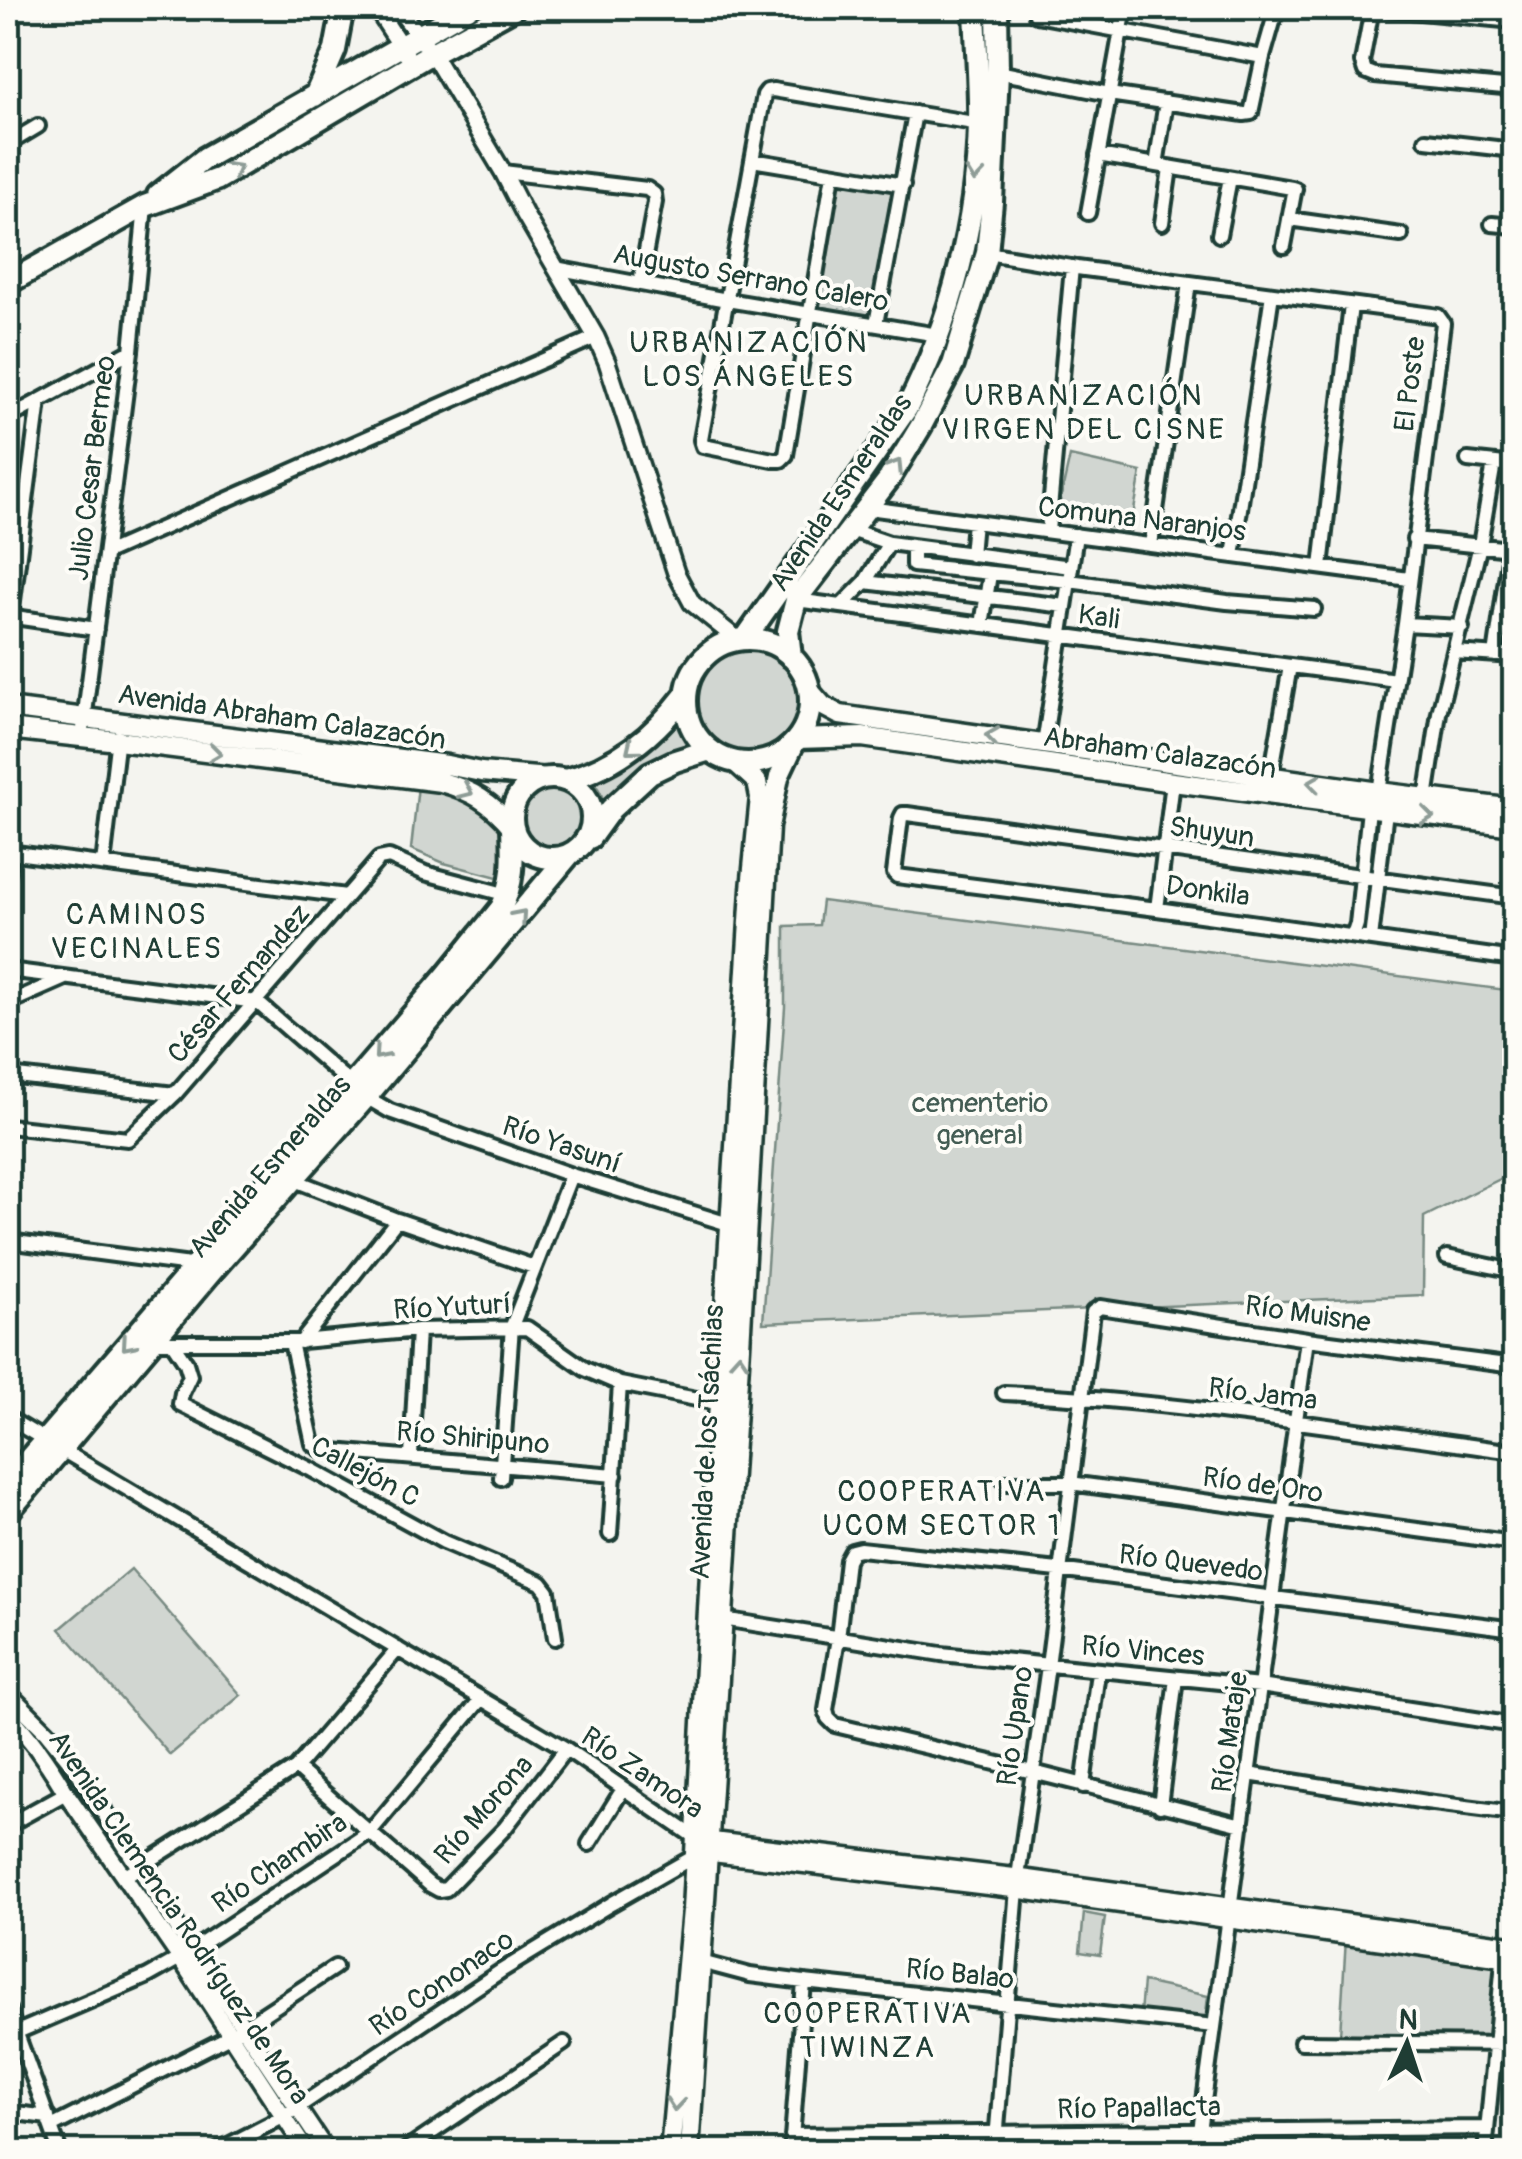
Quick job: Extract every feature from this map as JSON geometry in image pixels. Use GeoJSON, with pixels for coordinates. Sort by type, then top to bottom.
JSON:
{"type":"FeatureCollection","features":[{"type":"Feature","properties":{"kind":"main road"},"geometry":{"type":"LineString","coordinates":[[315,96],[335,50],[343,8]]}},
{"type":"Feature","properties":{"kind":"main road"},"geometry":{"type":"LineString","coordinates":[[145,206],[205,158],[468,8]]}},
{"type":"Feature","properties":{"kind":"main road"},"geometry":{"type":"LineString","coordinates":[[8,283],[145,206],[218,179],[514,8]]}},
{"type":"Feature","properties":{"kind":"main road","name":"Avenida Esmeraldas"},"geometry":{"type":"LineString","coordinates":[[741,640],[906,408],[923,376],[958,270],[972,198],[980,124],[974,8]]}},
{"type":"Feature","properties":{"kind":"main road","name":"Avenida Esmeraldas"},"geometry":{"type":"LineString","coordinates":[[791,657],[788,631],[796,600],[889,479],[953,366],[987,253],[998,72],[997,8]]}},
{"type":"Feature","properties":{"kind":"main road"},"geometry":{"type":"LineString","coordinates":[[741,640],[762,641],[791,657],[809,690],[810,707],[806,724],[784,752],[768,760],[735,762],[710,750],[695,735],[687,716],[686,694],[697,665],[708,653],[741,640]]}},
{"type":"Feature","properties":{"kind":"main road","name":"Abraham Calazacón"},"geometry":{"type":"LineString","coordinates":[[809,690],[823,706],[840,714],[1270,776],[1378,804],[1514,809]]}},
{"type":"Feature","properties":{"kind":"main road","name":"Avenida Abraham Calazacón"},"geometry":{"type":"LineString","coordinates":[[119,732],[557,778],[606,766],[626,754],[672,713],[686,694]]}},
{"type":"Feature","properties":{"kind":"main road","name":"Avenida Abraham Calazacón"},"geometry":{"type":"LineString","coordinates":[[8,708],[83,727],[442,782],[484,800],[512,827]]}},
{"type":"Feature","properties":{"kind":"main road","name":"Avenida Abraham Calazacón"},"geometry":{"type":"LineString","coordinates":[[8,729],[83,727]]}},
{"type":"Feature","properties":{"kind":"main road","name":"Abraham Calazacón"},"geometry":{"type":"LineString","coordinates":[[796,740],[862,737],[1173,782],[1378,804],[1514,826]]}},
{"type":"Feature","properties":{"kind":"main road","name":"Avenida de los Tsáchilas"},"geometry":{"type":"LineString","coordinates":[[688,2152],[702,1962],[702,1847],[727,1405],[769,827],[779,777],[796,740]]}},
{"type":"Feature","properties":{"kind":"main road","name":"Avenida Esmeraldas"},"geometry":{"type":"LineString","coordinates":[[8,1512],[52,1445],[204,1268],[575,850],[597,832],[611,810],[650,773],[710,750]]}},
{"type":"Feature","properties":{"kind":"main road","name":"Avenida de los Tsáchilas"},"geometry":{"type":"LineString","coordinates":[[735,762],[757,782],[760,797],[752,888],[739,1226]]}},
{"type":"Feature","properties":{"kind":"main road"},"geometry":{"type":"LineString","coordinates":[[508,895],[512,871],[511,813],[524,789],[535,781],[557,778],[577,786],[591,808],[589,835],[575,850],[555,858],[540,857],[528,850],[512,827]]}},
{"type":"Feature","properties":{"kind":"main road","name":"Avenida Esmeraldas"},"geometry":{"type":"LineString","coordinates":[[8,1483],[162,1342],[204,1268],[294,1180],[508,895]]}},
{"type":"Feature","properties":{"kind":"main road","name":"Avenida de los Tsáchilas"},"geometry":{"type":"LineString","coordinates":[[670,2152],[692,1910],[702,1847]]}},
{"type":"Feature","properties":{"kind":"street"},"geometry":{"type":"LineString","coordinates":[[376,8],[409,40],[432,52],[503,172],[596,336],[676,573],[692,603],[741,640]]}},
{"type":"Feature","properties":{"kind":"street"},"geometry":{"type":"LineString","coordinates":[[398,8],[413,64]]}},
{"type":"Feature","properties":{"kind":"street"},"geometry":{"type":"LineString","coordinates":[[1088,213],[1125,8]]}},
{"type":"Feature","properties":{"kind":"street"},"geometry":{"type":"LineString","coordinates":[[998,72],[1109,94],[1244,114],[1251,112],[1277,8]]}},
{"type":"Feature","properties":{"kind":"street"},"geometry":{"type":"LineString","coordinates":[[1514,21],[1374,9],[1362,62],[1365,70],[1376,75],[1514,88]]}},
{"type":"Feature","properties":{"kind":"street"},"geometry":{"type":"LineString","coordinates":[[1036,14],[1262,57]]}},
{"type":"Feature","properties":{"kind":"street"},"geometry":{"type":"LineString","coordinates":[[833,174],[786,455],[781,460],[702,446],[700,440],[767,90],[980,124]]}},
{"type":"Feature","properties":{"kind":"street"},"geometry":{"type":"LineString","coordinates":[[1162,223],[1166,102]]}},
{"type":"Feature","properties":{"kind":"street"},"geometry":{"type":"LineString","coordinates":[[876,324],[914,113]]}},
{"type":"Feature","properties":{"kind":"street"},"geometry":{"type":"LineString","coordinates":[[8,144],[38,126]]}},
{"type":"Feature","properties":{"kind":"street"},"geometry":{"type":"LineString","coordinates":[[1426,140],[1514,150]]}},
{"type":"Feature","properties":{"kind":"street"},"geometry":{"type":"LineString","coordinates":[[1098,156],[1295,189],[1284,246]]}},
{"type":"Feature","properties":{"kind":"street"},"geometry":{"type":"LineString","coordinates":[[752,160],[902,185]]}},
{"type":"Feature","properties":{"kind":"street"},"geometry":{"type":"LineString","coordinates":[[503,172],[647,189],[654,194],[640,283]]}},
{"type":"Feature","properties":{"kind":"street"},"geometry":{"type":"LineString","coordinates":[[1219,235],[1230,178]]}},
{"type":"Feature","properties":{"kind":"street","name":"Julio Cesar Bermeo"},"geometry":{"type":"LineString","coordinates":[[83,727],[131,351],[145,206]]}},
{"type":"Feature","properties":{"kind":"street"},"geometry":{"type":"LineString","coordinates":[[1289,219],[1401,235]]}},
{"type":"Feature","properties":{"kind":"street"},"geometry":{"type":"LineString","coordinates":[[1492,224],[1514,226]]}},
{"type":"Feature","properties":{"kind":"street","name":"El Poste"},"geometry":{"type":"LineString","coordinates":[[987,253],[1432,315],[1443,323],[1378,804]]}},
{"type":"Feature","properties":{"kind":"street"},"geometry":{"type":"LineString","coordinates":[[1048,532],[1072,267]]}},
{"type":"Feature","properties":{"kind":"street","name":"Augusto Serrano Calero"},"geometry":{"type":"LineString","coordinates":[[555,268],[938,335]]}},
{"type":"Feature","properties":{"kind":"street"},"geometry":{"type":"LineString","coordinates":[[1152,545],[1189,283]]}},
{"type":"Feature","properties":{"kind":"street"},"geometry":{"type":"LineString","coordinates":[[1234,556],[1272,294]]}},
{"type":"Feature","properties":{"kind":"street"},"geometry":{"type":"LineString","coordinates":[[1321,567],[1352,305]]}},
{"type":"Feature","properties":{"kind":"street"},"geometry":{"type":"LineString","coordinates":[[106,553],[596,336]]}},
{"type":"Feature","properties":{"kind":"street"},"geometry":{"type":"LineString","coordinates":[[8,418],[131,351]]}},
{"type":"Feature","properties":{"kind":"street"},"geometry":{"type":"LineString","coordinates":[[38,400],[9,616],[96,630]]}},
{"type":"Feature","properties":{"kind":"street"},"geometry":{"type":"LineString","coordinates":[[1468,460],[1514,465]]}},
{"type":"Feature","properties":{"kind":"street"},"geometry":{"type":"LineString","coordinates":[[1427,792],[1438,714],[1462,627],[1494,463]]}},
{"type":"Feature","properties":{"kind":"street","name":"Comuna Naranjos"},"geometry":{"type":"LineString","coordinates":[[868,508],[1409,578]]}},
{"type":"Feature","properties":{"kind":"street"},"geometry":{"type":"LineString","coordinates":[[971,555],[974,522]]}},
{"type":"Feature","properties":{"kind":"street"},"geometry":{"type":"LineString","coordinates":[[1496,655],[1514,525]]}},
{"type":"Feature","properties":{"kind":"street"},"geometry":{"type":"LineString","coordinates":[[850,530],[888,544],[971,555],[1228,602],[1314,609]]}},
{"type":"Feature","properties":{"kind":"street"},"geometry":{"type":"LineString","coordinates":[[1044,738],[1076,535]]}},
{"type":"Feature","properties":{"kind":"street"},"geometry":{"type":"LineString","coordinates":[[1414,539],[1510,548]]}},
{"type":"Feature","properties":{"kind":"street"},"geometry":{"type":"LineString","coordinates":[[841,606],[864,582],[888,544]]}},
{"type":"Feature","properties":{"kind":"street"},"geometry":{"type":"LineString","coordinates":[[911,586],[914,547]]}},
{"type":"Feature","properties":{"kind":"street"},"geometry":{"type":"LineString","coordinates":[[913,566],[990,574],[1070,574]]}},
{"type":"Feature","properties":{"kind":"street"},"geometry":{"type":"LineString","coordinates":[[982,625],[990,574]]}},
{"type":"Feature","properties":{"kind":"street"},"geometry":{"type":"LineString","coordinates":[[864,582],[1065,606]]}},
{"type":"Feature","properties":{"kind":"street","name":"Kali"},"geometry":{"type":"LineString","coordinates":[[796,600],[1396,680]]}},
{"type":"Feature","properties":{"kind":"street"},"geometry":{"type":"LineString","coordinates":[[1405,624],[1462,627]]}},
{"type":"Feature","properties":{"kind":"street"},"geometry":{"type":"LineString","coordinates":[[1454,652],[1514,656]]}},
{"type":"Feature","properties":{"kind":"street"},"geometry":{"type":"LineString","coordinates":[[1270,776],[1290,666]]}},
{"type":"Feature","properties":{"kind":"street"},"geometry":{"type":"LineString","coordinates":[[102,864],[119,732]]}},
{"type":"Feature","properties":{"kind":"street"},"geometry":{"type":"LineString","coordinates":[[1157,908],[1173,782]]}},
{"type":"Feature","properties":{"kind":"street"},"geometry":{"type":"LineString","coordinates":[[1353,936],[1378,804]]}},
{"type":"Feature","properties":{"kind":"street"},"geometry":{"type":"LineString","coordinates":[[1371,939],[1378,879],[1378,804]]}},
{"type":"Feature","properties":{"kind":"street","name":"Shuyun"},"geometry":{"type":"LineString","coordinates":[[894,876],[903,814],[1514,897]]}},
{"type":"Feature","properties":{"kind":"street"},"geometry":{"type":"LineString","coordinates":[[8,876],[9,852],[346,896]]}},
{"type":"Feature","properties":{"kind":"street","name":"César Fernandez"},"geometry":{"type":"LineString","coordinates":[[8,1126],[128,1139],[175,1094],[378,859],[389,857],[425,873],[508,895]]}},
{"type":"Feature","properties":{"kind":"street","name":"Donkila"},"geometry":{"type":"LineString","coordinates":[[894,876],[1157,908],[1514,959]]}},
{"type":"Feature","properties":{"kind":"street"},"geometry":{"type":"LineString","coordinates":[[8,970],[257,1002]]}},
{"type":"Feature","properties":{"kind":"street"},"geometry":{"type":"LineString","coordinates":[[8,1004],[67,977]]}},
{"type":"Feature","properties":{"kind":"street","name":"Río Yasuní"},"geometry":{"type":"LineString","coordinates":[[257,1002],[359,1091],[390,1110],[571,1175],[739,1226]]}},
{"type":"Feature","properties":{"kind":"street"},"geometry":{"type":"LineString","coordinates":[[8,1075],[175,1094]]}},
{"type":"Feature","properties":{"kind":"street"},"geometry":{"type":"LineString","coordinates":[[502,1470],[512,1326],[571,1175]]}},
{"type":"Feature","properties":{"kind":"street"},"geometry":{"type":"LineString","coordinates":[[294,1180],[534,1267]]}},
{"type":"Feature","properties":{"kind":"street"},"geometry":{"type":"LineString","coordinates":[[296,1342],[397,1220]]}},
{"type":"Feature","properties":{"kind":"street"},"geometry":{"type":"LineString","coordinates":[[8,1241],[204,1268]]}},
{"type":"Feature","properties":{"kind":"street"},"geometry":{"type":"LineString","coordinates":[[1447,1258],[1514,1271]]}},
{"type":"Feature","properties":{"kind":"street","name":"Río Muisne"},"geometry":{"type":"LineString","coordinates":[[1095,1309],[1514,1366]]}},
{"type":"Feature","properties":{"kind":"street","name":"Río Upano"},"geometry":{"type":"LineString","coordinates":[[994,2152],[1018,1884],[1095,1309]]}},
{"type":"Feature","properties":{"kind":"street","name":"Río Yuturí"},"geometry":{"type":"LineString","coordinates":[[162,1342],[296,1342],[512,1326],[527,1328],[584,1369],[620,1384],[727,1405]]}},
{"type":"Feature","properties":{"kind":"street"},"geometry":{"type":"LineString","coordinates":[[411,1456],[418,1330]]}},
{"type":"Feature","properties":{"kind":"street","name":"Río Mataje"},"geometry":{"type":"LineString","coordinates":[[1200,2131],[1307,1339]]}},
{"type":"Feature","properties":{"kind":"street","name":"Callejón C"},"geometry":{"type":"LineString","coordinates":[[162,1342],[186,1363],[190,1376],[180,1404],[444,1542],[540,1584],[548,1592],[555,1638]]}},
{"type":"Feature","properties":{"kind":"street","name":"Río Shiripuno"},"geometry":{"type":"LineString","coordinates":[[296,1342],[313,1444],[317,1448],[411,1456],[502,1470],[615,1474]]}},
{"type":"Feature","properties":{"kind":"street"},"geometry":{"type":"LineString","coordinates":[[610,1534],[620,1384]]}},
{"type":"Feature","properties":{"kind":"street","name":"Río Jama"},"geometry":{"type":"LineString","coordinates":[[1004,1394],[1082,1397],[1514,1452]]}},
{"type":"Feature","properties":{"kind":"street","name":"Río Zamora"},"geometry":{"type":"LineString","coordinates":[[8,1418],[566,1749],[702,1847],[1018,1884],[1509,1952]]}},
{"type":"Feature","properties":{"kind":"street","name":"Río de Oro"},"geometry":{"type":"LineString","coordinates":[[1005,1484],[1070,1483],[1514,1543]]}},
{"type":"Feature","properties":{"kind":"street","name":"Río Quevedo"},"geometry":{"type":"LineString","coordinates":[[838,1638],[847,1560],[852,1550],[860,1549],[1058,1570],[1514,1629]]}},
{"type":"Feature","properties":{"kind":"street","name":"Río Vinces"},"geometry":{"type":"LineString","coordinates":[[716,1618],[940,1654],[1260,1686],[1514,1725]]}},
{"type":"Feature","properties":{"kind":"street"},"geometry":{"type":"LineString","coordinates":[[838,1638],[828,1699],[828,1718],[835,1725],[1242,1826]]}},
{"type":"Feature","properties":{"kind":"street"},"geometry":{"type":"LineString","coordinates":[[124,1877],[296,1768],[398,1650]]}},
{"type":"Feature","properties":{"kind":"street"},"geometry":{"type":"LineString","coordinates":[[1083,1786],[1098,1672]]}},
{"type":"Feature","properties":{"kind":"street"},"geometry":{"type":"LineString","coordinates":[[1160,1806],[1176,1678]]}},
{"type":"Feature","properties":{"kind":"street","name":"Avenida Clemencia Rodríguez de Mora"},"geometry":{"type":"LineString","coordinates":[[8,1692],[12,1714],[124,1877],[186,1954]]}},
{"type":"Feature","properties":{"kind":"street","name":"Río Chambira"},"geometry":{"type":"LineString","coordinates":[[11,2032],[148,1976],[370,1832],[481,1698]]}},
{"type":"Feature","properties":{"kind":"street","name":"Avenida Clemencia Rodríguez de Mora"},"geometry":{"type":"LineString","coordinates":[[12,1714],[66,1755],[77,1769],[140,1868],[186,1954],[237,2032],[290,2112],[328,2152]]}},
{"type":"Feature","properties":{"kind":"street","name":"Río Morona"},"geometry":{"type":"LineString","coordinates":[[296,1768],[439,1890],[446,1888],[506,1828],[566,1749]]}},
{"type":"Feature","properties":{"kind":"street"},"geometry":{"type":"LineString","coordinates":[[50,1766],[66,1755]]}},
{"type":"Feature","properties":{"kind":"street"},"geometry":{"type":"LineString","coordinates":[[1248,1774],[1514,1813]]}},
{"type":"Feature","properties":{"kind":"street"},"geometry":{"type":"LineString","coordinates":[[589,1844],[623,1789]]}},
{"type":"Feature","properties":{"kind":"street"},"geometry":{"type":"LineString","coordinates":[[8,1824],[66,1793]]}},
{"type":"Feature","properties":{"kind":"street","name":"Río Cononaco"},"geometry":{"type":"LineString","coordinates":[[216,2152],[290,2112],[501,1970],[702,1847]]}},
{"type":"Feature","properties":{"kind":"street"},"geometry":{"type":"LineString","coordinates":[[1484,2152],[1509,1952]]}},
{"type":"Feature","properties":{"kind":"street","name":"Río Balao"},"geometry":{"type":"LineString","coordinates":[[702,1962],[750,1975],[804,1982],[1214,2026]]}},
{"type":"Feature","properties":{"kind":"street"},"geometry":{"type":"LineString","coordinates":[[8,2112],[50,2122],[237,2032],[335,1968]]}},
{"type":"Feature","properties":{"kind":"street"},"geometry":{"type":"LineString","coordinates":[[791,2152],[804,1982]]}},
{"type":"Feature","properties":{"kind":"street"},"geometry":{"type":"LineString","coordinates":[[8,2009],[11,2032],[60,2152]]}},
{"type":"Feature","properties":{"kind":"street"},"geometry":{"type":"LineString","coordinates":[[403,2152],[564,2042]]}},
{"type":"Feature","properties":{"kind":"street"},"geometry":{"type":"LineString","coordinates":[[1301,2042],[1514,2044]]}},
{"type":"Feature","properties":{"kind":"street","name":"Avenida Clemencia Rodríguez de Mora"},"geometry":{"type":"LineString","coordinates":[[290,2112],[307,2152]]}},
{"type":"Feature","properties":{"kind":"street","name":"Río Papallacta"},"geometry":{"type":"LineString","coordinates":[[792,2135],[1487,2128]]}},
{"type":"Feature","properties":{"kind":"green space"},"geometry":{"type":"Polygon","coordinates":[[[834,176],[903,185],[876,324],[809,314],[834,176]]]}},
{"type":"Feature","properties":{"kind":"green space"},"geometry":{"type":"Polygon","coordinates":[[[1070,456],[1141,472],[1130,532],[1057,514],[1070,456]]]}},
{"type":"Feature","properties":{"kind":"green space"},"geometry":{"type":"Polygon","coordinates":[[[747,647],[767,651],[784,662],[795,679],[799,699],[795,719],[784,736],[767,747],[747,751],[727,747],[710,736],[699,719],[695,699],[699,679],[710,662],[727,651],[747,647]]]}},
{"type":"Feature","properties":{"kind":"green space"},"geometry":{"type":"Polygon","coordinates":[[[681,713],[682,727],[698,746],[603,807],[598,788],[584,774],[681,713]]]}},
{"type":"Feature","properties":{"kind":"green space"},"geometry":{"type":"Polygon","coordinates":[[[551,785],[564,787],[574,795],[582,805],[582,831],[574,841],[564,849],[551,851],[538,849],[528,841],[520,831],[518,818],[520,805],[528,795],[538,787],[551,785]]]}},
{"type":"Feature","properties":{"kind":"green space"},"geometry":{"type":"Polygon","coordinates":[[[418,786],[462,792],[503,828],[506,843],[501,878],[444,863],[411,849],[418,786]]]}},
{"type":"Feature","properties":{"kind":"green space","name":"cementerio general"},"geometry":{"type":"Polygon","coordinates":[[[822,901],[1514,991],[1514,1172],[1424,1217],[1423,1295],[763,1323],[785,1007],[785,926],[819,925],[822,901]]]}},
{"type":"Feature","properties":{"kind":"green space"},"geometry":{"type":"Polygon","coordinates":[[[131,1569],[241,1695],[170,1755],[60,1629],[131,1569]]]}},
{"type":"Feature","properties":{"kind":"green space"},"geometry":{"type":"Polygon","coordinates":[[[1084,1913],[1105,1917],[1100,1955],[1080,1952],[1084,1913]]]}},
{"type":"Feature","properties":{"kind":"green space"},"geometry":{"type":"Polygon","coordinates":[[[1346,1939],[1497,1961],[1488,2036],[1340,2035],[1346,1939]]]}},
{"type":"Feature","properties":{"kind":"green space"},"geometry":{"type":"Polygon","coordinates":[[[1143,1982],[1208,1996],[1205,2023],[1140,2013],[1143,1982]]]}},
{"type":"Feature","properties":{"kind":"district","name":"URBANIZACIÓN LOS ÁNGELES"},"geometry":{"type":"Point","coordinates":[749,359]}},
{"type":"Feature","properties":{"kind":"district","name":"URBANIZACIÓN VIRGEN DEL CISNE"},"geometry":{"type":"Point","coordinates":[1084,412]}},
{"type":"Feature","properties":{"kind":"district","name":"CAMINOS VECINALES"},"geometry":{"type":"Point","coordinates":[137,931]}},
{"type":"Feature","properties":{"kind":"district","name":"COOPERATIVA UCOM SECTOR 1"},"geometry":{"type":"Point","coordinates":[942,1508]}},
{"type":"Feature","properties":{"kind":"district","name":"COOPERATIVA TIWINZA"},"geometry":{"type":"Point","coordinates":[868,2030]}}]}
